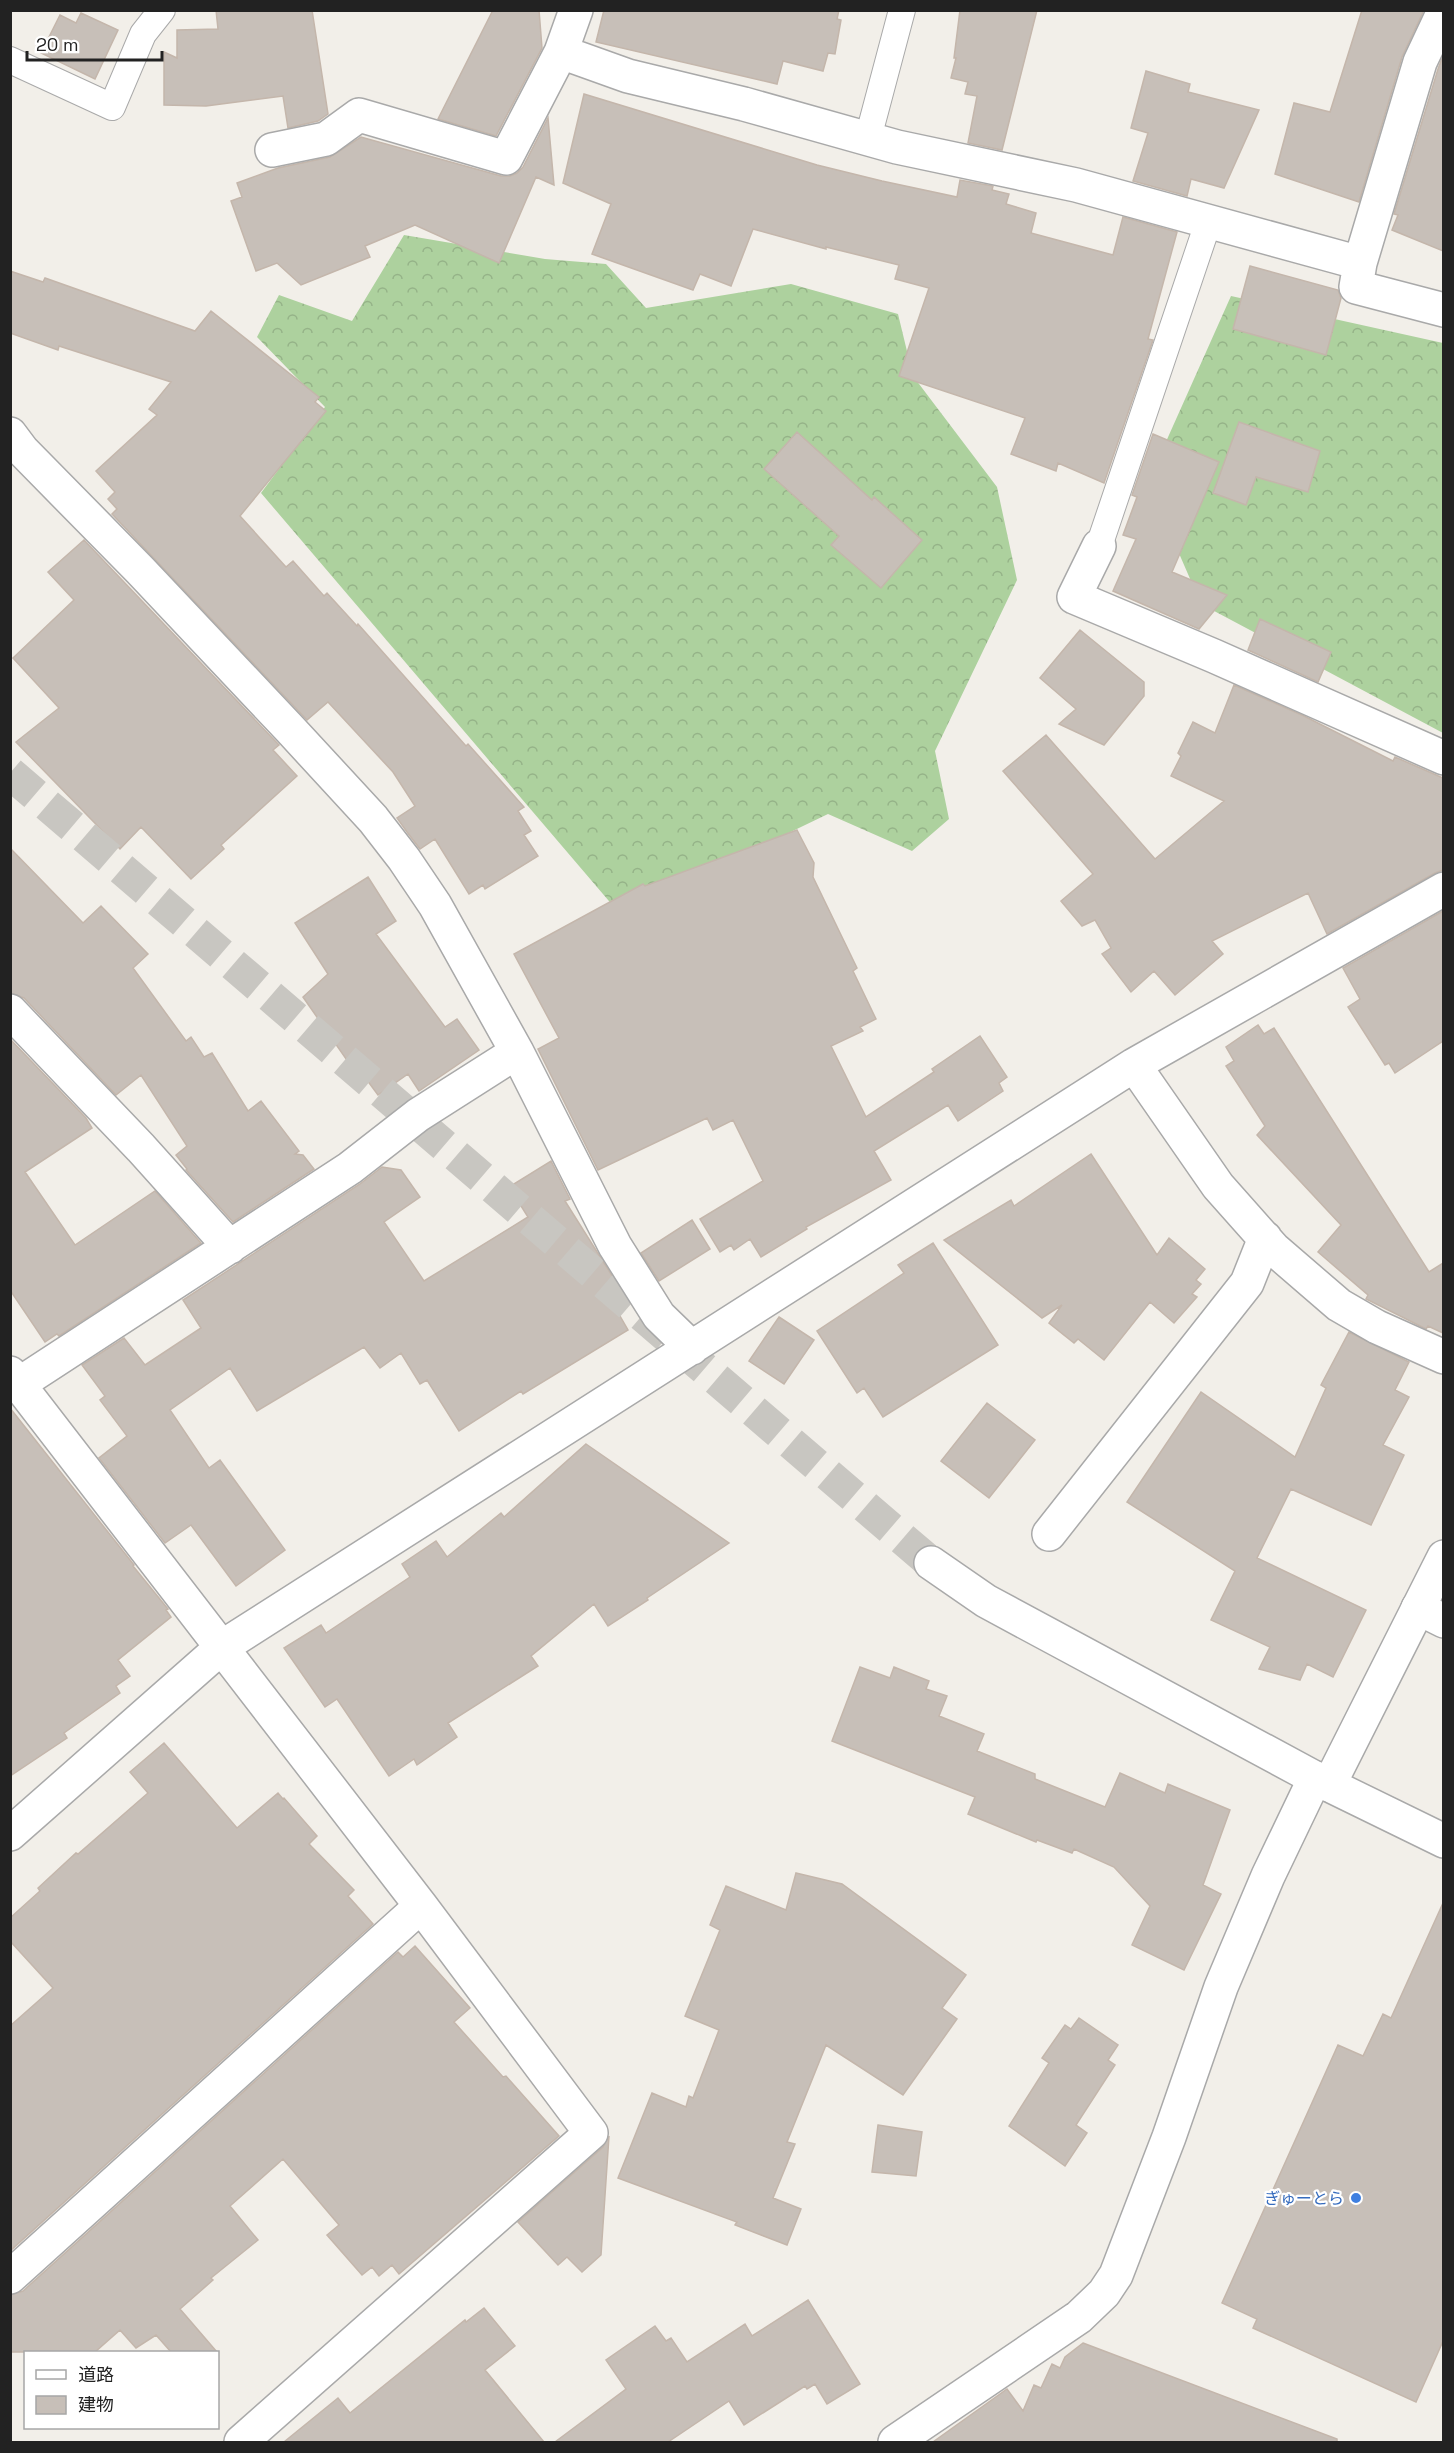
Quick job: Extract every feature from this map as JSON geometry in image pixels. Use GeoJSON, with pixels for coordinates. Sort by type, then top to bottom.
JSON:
{"type":"FeatureCollection","features":[{"type":"Feature","properties":{"kind":"street"},"geometry":{"type":"LineString","coordinates":[[272,150],[326,139],[358,115],[506,158],[561,52],[576,10]]}},
{"type":"Feature","properties":{"kind":"street"},"geometry":{"type":"LineString","coordinates":[[1443,11],[1420,62],[1360,263],[1356,287],[1443,310]]}},
{"type":"Feature","properties":{"kind":"street"},"geometry":{"type":"LineString","coordinates":[[561,52],[628,76],[744,104],[897,147],[1076,185],[1360,263]]}},
{"type":"Feature","properties":{"kind":"street"},"geometry":{"type":"LineString","coordinates":[[10,434],[22,450],[140,570],[373,819],[404,859],[435,905],[517,1052],[615,1246],[659,1316],[692,1348]]}},
{"type":"Feature","properties":{"kind":"street"},"geometry":{"type":"LineString","coordinates":[[1098,546],[1074,597],[1214,656],[1443,758]]}},
{"type":"Feature","properties":{"kind":"street"},"geometry":{"type":"LineString","coordinates":[[10,1834],[222,1647],[1134,1065],[1443,889]]}},
{"type":"Feature","properties":{"kind":"street"},"geometry":{"type":"LineString","coordinates":[[10,1011],[141,1148],[230,1247]]}},
{"type":"Feature","properties":{"kind":"street"},"geometry":{"type":"LineString","coordinates":[[241,2442],[591,2133],[421,1906],[15,1379],[230,1247],[350,1168],[418,1114],[517,1052]]}},
{"type":"Feature","properties":{"kind":"street"},"geometry":{"type":"LineString","coordinates":[[1134,1065],[1218,1186],[1274,1249],[1340,1305],[1377,1327],[1443,1357]]}},
{"type":"Feature","properties":{"kind":"street"},"geometry":{"type":"LineString","coordinates":[[1049,1534],[1247,1283],[1264,1238]]}},
{"type":"Feature","properties":{"kind":"street"},"geometry":{"type":"LineString","coordinates":[[895,2442],[1079,2317],[1104,2293],[1116,2275],[1169,2137],[1221,1987],[1268,1876],[1322,1782],[1431,1615],[1443,1557]]}},
{"type":"Feature","properties":{"kind":"street"},"geometry":{"type":"LineString","coordinates":[[931,1563],[986,1601],[1322,1782],[1443,1841]]}},
{"type":"Feature","properties":{"kind":"street"},"geometry":{"type":"LineString","coordinates":[[10,2277],[421,1906]]}},
{"type":"Feature","properties":{"kind":"lane"},"geometry":{"type":"LineString","coordinates":[[10,60],[112,107],[143,34],[162,10]]}},
{"type":"Feature","properties":{"kind":"lane"},"geometry":{"type":"LineString","coordinates":[[868,138],[902,10]]}},
{"type":"Feature","properties":{"kind":"lane"},"geometry":{"type":"LineString","coordinates":[[1098,546],[1208,223]]}},
{"type":"Feature","properties":{"kind":"green space"},"geometry":{"type":"Polygon","coordinates":[[[404,235],[545,259],[606,264],[646,308],[791,284],[898,314],[913,376],[997,487],[1017,580],[935,751],[949,819],[912,851],[828,814],[620,914],[261,493],[325,407],[257,337],[279,295],[352,321],[404,235]]]}},
{"type":"Feature","properties":{"kind":"green space"},"geometry":{"type":"Polygon","coordinates":[[[1231,296],[1443,343],[1443,733],[1201,604],[1148,482],[1231,296]]]}},
{"type":"Feature","properties":{"kind":"building"},"geometry":{"type":"Polygon","coordinates":[[[216,10],[312,10],[328,114],[318,121],[288,128],[283,96],[206,106],[164,105],[164,52],[177,58],[177,30],[218,29],[216,10]]]}},
{"type":"Feature","properties":{"kind":"building"},"geometry":{"type":"Polygon","coordinates":[[[493,10],[539,10],[542,48],[496,136],[438,119],[493,10]]]}},
{"type":"Feature","properties":{"kind":"building"},"geometry":{"type":"Polygon","coordinates":[[[604,10],[839,10],[837,19],[841,20],[835,54],[828,53],[823,71],[783,61],[777,84],[596,42],[604,10]]]}},
{"type":"Feature","properties":{"kind":"building"},"geometry":{"type":"Polygon","coordinates":[[[960,10],[1037,10],[1002,150],[968,143],[977,96],[965,94],[968,82],[951,78],[956,58],[954,58],[960,10]]]}},
{"type":"Feature","properties":{"kind":"building"},"geometry":{"type":"Polygon","coordinates":[[[1362,10],[1424,10],[1402,57],[1359,202],[1275,174],[1294,103],[1330,112],[1362,10]]]}},
{"type":"Feature","properties":{"kind":"building"},"geometry":{"type":"Polygon","coordinates":[[[81,13],[118,30],[95,79],[41,53],[60,15],[76,23],[81,13]]]}},
{"type":"Feature","properties":{"kind":"building"},"geometry":{"type":"Polygon","coordinates":[[[1443,56],[1443,251],[1392,230],[1398,215],[1394,214],[1443,56]]]}},
{"type":"Feature","properties":{"kind":"building"},"geometry":{"type":"Polygon","coordinates":[[[1146,71],[1190,84],[1188,92],[1259,110],[1224,188],[1191,179],[1187,196],[1133,181],[1148,133],[1131,128],[1146,71]]]}},
{"type":"Feature","properties":{"kind":"building"},"geometry":{"type":"Polygon","coordinates":[[[584,94],[817,165],[882,181],[957,197],[960,180],[993,186],[992,190],[1009,194],[1006,204],[1036,213],[1031,233],[1113,255],[1123,217],[1177,232],[1148,339],[1153,340],[1104,483],[1058,463],[1056,471],[1011,454],[1025,418],[899,376],[929,288],[895,279],[899,265],[826,247],[826,249],[753,229],[731,286],[700,274],[693,290],[592,254],[611,204],[563,183],[584,94]]]}},
{"type":"Feature","properties":{"kind":"building"},"geometry":{"type":"Polygon","coordinates":[[[548,118],[554,185],[536,177],[499,263],[415,225],[365,246],[370,257],[301,285],[277,263],[256,271],[231,201],[242,197],[237,183],[278,168],[330,157],[361,137],[501,176],[510,176],[523,167],[548,118]]]}},
{"type":"Feature","properties":{"kind":"building"},"geometry":{"type":"Polygon","coordinates":[[[1250,266],[1338,290],[1341,298],[1326,355],[1233,329],[1250,266]]]}},
{"type":"Feature","properties":{"kind":"building"},"geometry":{"type":"Polygon","coordinates":[[[10,271],[43,282],[45,278],[195,331],[211,311],[319,397],[315,402],[326,411],[240,516],[286,567],[293,561],[324,596],[327,593],[357,626],[358,624],[466,746],[468,744],[524,807],[518,811],[531,831],[524,835],[538,856],[485,889],[483,885],[469,894],[435,839],[420,849],[407,832],[397,818],[415,806],[393,772],[328,702],[307,720],[112,514],[117,509],[108,499],[115,492],[96,471],[157,415],[149,409],[171,382],[59,346],[58,350],[10,333],[10,271]]]}},
{"type":"Feature","properties":{"kind":"building"},"geometry":{"type":"Polygon","coordinates":[[[1239,422],[1320,451],[1308,492],[1256,477],[1246,505],[1213,493],[1239,422]]]}},
{"type":"Feature","properties":{"kind":"building"},"geometry":{"type":"Polygon","coordinates":[[[797,432],[872,500],[874,497],[922,540],[881,588],[831,545],[839,536],[764,469],[797,432]]]}},
{"type":"Feature","properties":{"kind":"building"},"geometry":{"type":"Polygon","coordinates":[[[1153,434],[1219,462],[1172,572],[1227,595],[1199,629],[1113,591],[1136,539],[1123,535],[1137,497],[1132,495],[1153,434]]]}},
{"type":"Feature","properties":{"kind":"building"},"geometry":{"type":"Polygon","coordinates":[[[84,540],[279,745],[273,750],[297,776],[221,845],[224,849],[191,879],[141,827],[120,849],[16,742],[59,708],[13,658],[74,600],[48,572],[84,540]]]}},
{"type":"Feature","properties":{"kind":"building"},"geometry":{"type":"Polygon","coordinates":[[[1260,619],[1331,652],[1318,682],[1248,650],[1260,619]]]}},
{"type":"Feature","properties":{"kind":"building"},"geometry":{"type":"Polygon","coordinates":[[[1080,630],[1144,682],[1144,696],[1104,745],[1059,724],[1076,709],[1040,678],[1080,630]]]}},
{"type":"Feature","properties":{"kind":"building"},"geometry":{"type":"Polygon","coordinates":[[[1234,685],[1304,716],[1393,761],[1395,757],[1443,778],[1443,870],[1327,934],[1308,893],[1212,941],[1223,954],[1175,995],[1154,971],[1131,992],[1102,954],[1111,948],[1095,920],[1082,926],[1061,901],[1093,874],[1003,771],[1046,735],[1155,859],[1224,801],[1171,776],[1181,756],[1178,753],[1193,722],[1215,733],[1234,685]]]}},
{"type":"Feature","properties":{"kind":"building"},"geometry":{"type":"Polygon","coordinates":[[[797,830],[814,863],[813,877],[857,968],[853,971],[876,1019],[860,1027],[863,1031],[831,1046],[866,1117],[934,1072],[932,1069],[980,1036],[1007,1077],[999,1083],[1003,1091],[958,1121],[948,1105],[874,1151],[891,1180],[806,1227],[807,1229],[761,1257],[750,1239],[734,1250],[731,1245],[720,1252],[700,1219],[763,1181],[733,1120],[713,1130],[707,1118],[598,1170],[538,1049],[559,1038],[514,954],[643,884],[645,886],[797,830]]]}},
{"type":"Feature","properties":{"kind":"building"},"geometry":{"type":"Polygon","coordinates":[[[10,848],[83,923],[101,906],[148,954],[133,968],[186,1041],[191,1037],[204,1057],[212,1053],[248,1111],[261,1101],[299,1151],[295,1154],[303,1155],[314,1169],[233,1222],[186,1170],[176,1155],[187,1146],[141,1075],[116,1095],[24,998],[10,993],[10,848]]]}},
{"type":"Feature","properties":{"kind":"building"},"geometry":{"type":"Polygon","coordinates":[[[368,877],[396,921],[376,934],[445,1027],[457,1019],[479,1050],[419,1091],[408,1074],[378,1095],[364,1076],[360,1079],[303,997],[328,974],[295,923],[368,877]]]}},
{"type":"Feature","properties":{"kind":"building"},"geometry":{"type":"Polygon","coordinates":[[[1443,911],[1443,1041],[1395,1073],[1389,1063],[1385,1065],[1348,1007],[1360,999],[1343,968],[1443,911]]]}},
{"type":"Feature","properties":{"kind":"building"},"geometry":{"type":"Polygon","coordinates":[[[1258,1025],[1264,1034],[1274,1028],[1429,1272],[1443,1263],[1443,1333],[1428,1326],[1426,1329],[1366,1299],[1368,1295],[1318,1252],[1341,1225],[1257,1135],[1265,1126],[1226,1066],[1234,1061],[1226,1047],[1258,1025]]]}},
{"type":"Feature","properties":{"kind":"building"},"geometry":{"type":"Polygon","coordinates":[[[10,1039],[86,1118],[92,1128],[25,1172],[75,1245],[155,1191],[201,1243],[59,1336],[57,1334],[45,1342],[10,1290],[10,1039]]]}},
{"type":"Feature","properties":{"kind":"building"},"geometry":{"type":"Polygon","coordinates":[[[1091,1154],[1157,1255],[1169,1238],[1205,1269],[1196,1280],[1201,1284],[1192,1294],[1197,1297],[1174,1323],[1150,1302],[1104,1360],[1078,1339],[1074,1343],[1049,1323],[1062,1305],[1042,1318],[944,1240],[1011,1200],[1014,1206],[1091,1154]]]}},
{"type":"Feature","properties":{"kind":"building"},"geometry":{"type":"Polygon","coordinates":[[[551,1161],[570,1199],[565,1201],[628,1301],[616,1309],[628,1330],[523,1394],[521,1391],[459,1431],[427,1380],[420,1384],[401,1353],[380,1368],[364,1347],[257,1411],[230,1368],[170,1410],[209,1468],[220,1460],[285,1550],[236,1586],[191,1525],[165,1543],[99,1458],[127,1436],[100,1400],[105,1396],[82,1365],[124,1338],[145,1365],[201,1328],[183,1300],[360,1184],[382,1167],[401,1170],[420,1197],[384,1222],[424,1281],[528,1217],[509,1187],[551,1161]]]}},
{"type":"Feature","properties":{"kind":"building"},"geometry":{"type":"Polygon","coordinates":[[[692,1220],[710,1249],[659,1281],[641,1253],[692,1220]]]}},
{"type":"Feature","properties":{"kind":"building"},"geometry":{"type":"Polygon","coordinates":[[[933,1243],[998,1345],[883,1417],[864,1388],[857,1393],[817,1331],[904,1273],[898,1265],[933,1243]]]}},
{"type":"Feature","properties":{"kind":"building"},"geometry":{"type":"Polygon","coordinates":[[[779,1317],[814,1340],[784,1384],[749,1361],[779,1317]]]}},
{"type":"Feature","properties":{"kind":"building"},"geometry":{"type":"Polygon","coordinates":[[[1349,1332],[1409,1362],[1395,1390],[1409,1397],[1383,1445],[1404,1455],[1371,1525],[1291,1489],[1257,1558],[1366,1610],[1333,1677],[1307,1664],[1300,1680],[1259,1669],[1270,1647],[1211,1620],[1235,1571],[1127,1502],[1201,1392],[1295,1457],[1326,1388],[1321,1385],[1349,1332]]]}},
{"type":"Feature","properties":{"kind":"building"},"geometry":{"type":"Polygon","coordinates":[[[987,1403],[1035,1440],[989,1498],[941,1461],[987,1403]]]}},
{"type":"Feature","properties":{"kind":"building"},"geometry":{"type":"Polygon","coordinates":[[[10,1408],[168,1609],[166,1610],[171,1617],[118,1660],[130,1676],[116,1686],[120,1693],[64,1733],[67,1738],[10,1776],[10,1408]]]}},
{"type":"Feature","properties":{"kind":"building"},"geometry":{"type":"Polygon","coordinates":[[[586,1444],[729,1543],[608,1626],[594,1604],[531,1656],[538,1666],[448,1723],[457,1737],[417,1765],[414,1759],[389,1776],[337,1699],[325,1707],[284,1648],[321,1625],[326,1633],[410,1577],[402,1564],[436,1541],[447,1557],[501,1513],[504,1517],[586,1444]]]}},
{"type":"Feature","properties":{"kind":"building"},"geometry":{"type":"Polygon","coordinates":[[[860,1667],[890,1678],[894,1667],[929,1681],[926,1689],[947,1696],[939,1716],[984,1734],[977,1751],[1035,1774],[1035,1779],[1105,1807],[1120,1773],[1165,1793],[1168,1784],[1230,1810],[1203,1885],[1221,1894],[1184,1970],[1132,1945],[1150,1906],[1114,1867],[1074,1849],[1072,1853],[1037,1840],[1036,1842],[968,1814],[975,1797],[832,1741],[860,1667]]]}},
{"type":"Feature","properties":{"kind":"building"},"geometry":{"type":"Polygon","coordinates":[[[164,1743],[237,1828],[278,1793],[284,1798],[317,1836],[309,1844],[354,1890],[348,1896],[373,1924],[10,2251],[10,2026],[53,1988],[10,1941],[10,1918],[40,1891],[38,1888],[76,1853],[78,1854],[148,1793],[130,1772],[164,1743]]]}},
{"type":"Feature","properties":{"kind":"building"},"geometry":{"type":"Polygon","coordinates":[[[796,1873],[842,1884],[966,1975],[942,2008],[957,2019],[903,2095],[826,2045],[787,2142],[795,2144],[773,2198],[801,2209],[787,2245],[735,2225],[737,2222],[618,2178],[652,2093],[686,2107],[689,2096],[693,2098],[719,2030],[685,2016],[720,1930],[710,1925],[726,1886],[786,1910],[796,1873]]]}},
{"type":"Feature","properties":{"kind":"building","name":"ぎゅーとら"},"geometry":{"type":"Polygon","coordinates":[[[1443,1903],[1443,2341],[1416,2402],[1253,2328],[1257,2319],[1222,2303],[1338,2045],[1363,2056],[1383,2014],[1391,2018],[1443,1903]]]}},
{"type":"Feature","properties":{"kind":"building"},"geometry":{"type":"Polygon","coordinates":[[[415,1946],[470,2008],[454,2022],[559,2136],[399,2274],[392,2265],[379,2276],[372,2267],[362,2275],[327,2235],[339,2225],[283,2159],[230,2206],[258,2240],[211,2278],[213,2280],[180,2309],[216,2351],[170,2351],[156,2335],[136,2348],[120,2330],[96,2351],[10,2352],[10,2295],[23,2291],[398,1952],[403,1957],[415,1946]]]}},
{"type":"Feature","properties":{"kind":"building"},"geometry":{"type":"Polygon","coordinates":[[[1079,2018],[1118,2045],[1108,2060],[1115,2065],[1076,2125],[1087,2133],[1065,2166],[1009,2126],[1049,2063],[1042,2058],[1065,2025],[1071,2029],[1079,2018]]]}},
{"type":"Feature","properties":{"kind":"building"},"geometry":{"type":"Polygon","coordinates":[[[878,2125],[922,2132],[916,2176],[872,2172],[878,2125]]]}},
{"type":"Feature","properties":{"kind":"building"},"geometry":{"type":"Polygon","coordinates":[[[609,2136],[601,2255],[582,2272],[567,2257],[558,2265],[518,2222],[603,2147],[609,2136]]]}},
{"type":"Feature","properties":{"kind":"building"},"geometry":{"type":"Polygon","coordinates":[[[808,2300],[860,2384],[827,2404],[815,2384],[807,2389],[805,2386],[744,2425],[729,2401],[668,2442],[555,2442],[626,2389],[606,2360],[655,2326],[666,2341],[671,2338],[687,2362],[745,2324],[752,2336],[808,2300]]]}},
{"type":"Feature","properties":{"kind":"building"},"geometry":{"type":"Polygon","coordinates":[[[484,2308],[515,2346],[485,2370],[544,2442],[284,2442],[338,2398],[350,2413],[465,2320],[466,2322],[484,2308]]]}},
{"type":"Feature","properties":{"kind":"building"},"geometry":{"type":"Polygon","coordinates":[[[1083,2343],[1337,2439],[1337,2442],[933,2442],[1007,2389],[1023,2411],[1034,2385],[1041,2388],[1052,2364],[1060,2368],[1065,2357],[1083,2343]]]}},
{"type":"Feature","properties":{"kind":"tunnel"},"geometry":{"type":"LineString","coordinates":[[10,773],[931,1563]]}},
{"type":"Feature","properties":{"kind":"place","name":"ぎゅーとら"},"geometry":{"type":"Point","coordinates":[1356,2198]}}]}
